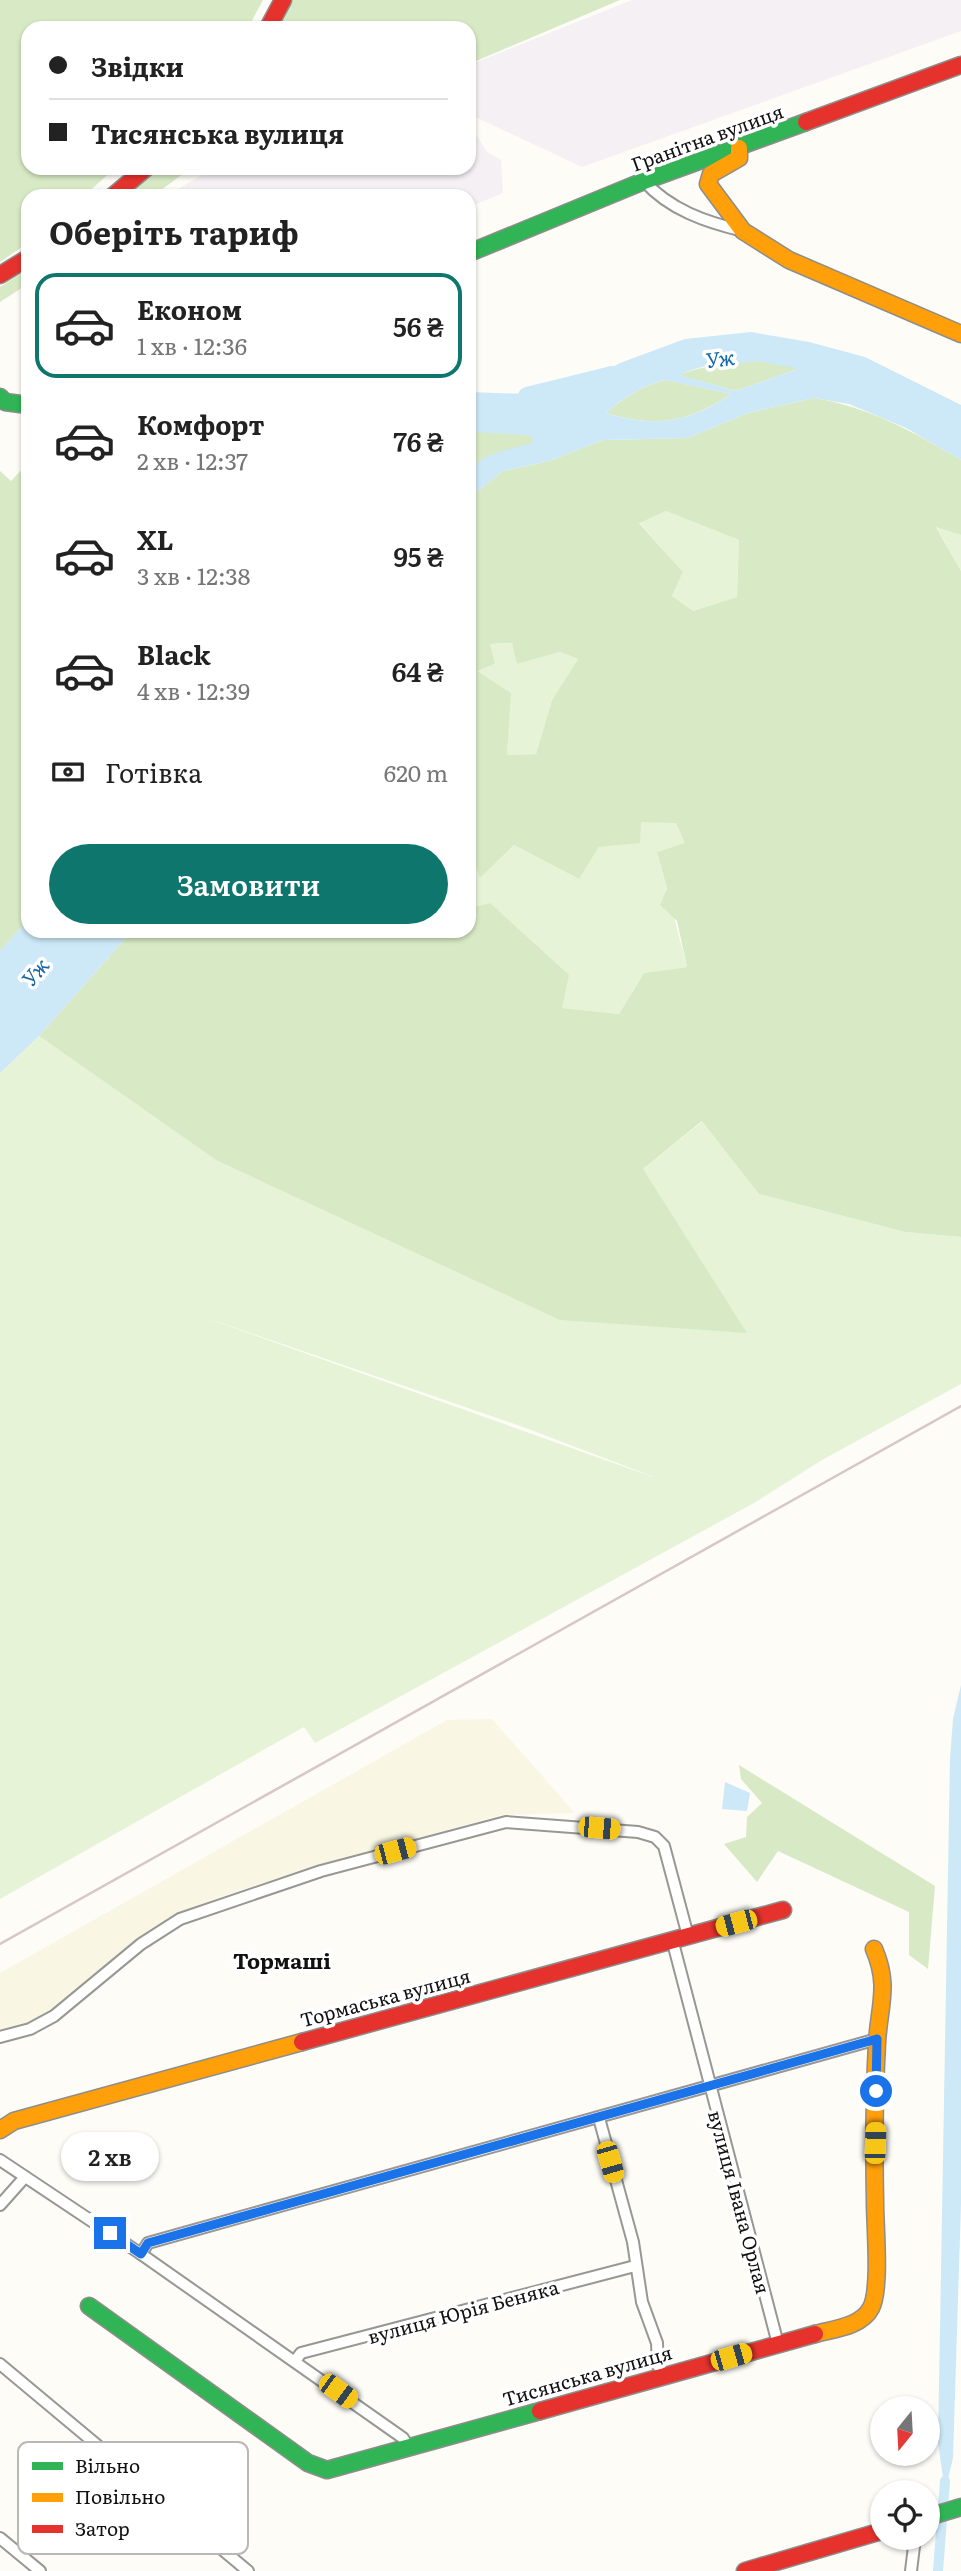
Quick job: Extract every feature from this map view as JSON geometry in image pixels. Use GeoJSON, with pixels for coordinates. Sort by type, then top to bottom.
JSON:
{"type":"FeatureCollection","features":[{"type":"Feature","properties":{"kind":"main road"},"geometry":{"type":"LineString","coordinates":[[272,21],[283,0]]}},
{"type":"Feature","properties":{"kind":"main road","name":"Гранітна вулиця"},"geometry":{"type":"LineString","coordinates":[[476,250],[644,181],[961,65]]}},
{"type":"Feature","properties":{"kind":"main road"},"geometry":{"type":"LineString","coordinates":[[739,148],[739,158],[711,174],[708,184],[743,231],[825,278],[961,334]]}},
{"type":"Feature","properties":{"kind":"main road"},"geometry":{"type":"LineString","coordinates":[[121,189],[138,175]]}},
{"type":"Feature","properties":{"kind":"main road"},"geometry":{"type":"LineString","coordinates":[[0,275],[21,262]]}},
{"type":"Feature","properties":{"kind":"main road"},"geometry":{"type":"LineString","coordinates":[[0,397],[5,402],[21,404]]}},
{"type":"Feature","properties":{"kind":"main road","name":"Тормаська вулиця"},"geometry":{"type":"LineString","coordinates":[[0,2130],[14,2120],[783,1910]]}},
{"type":"Feature","properties":{"kind":"main road","name":"Тисянська вулиця"},"geometry":{"type":"LineString","coordinates":[[89,2306],[316,2468],[335,2469],[855,2323],[872,2307],[876,2275],[874,2168],[877,2039],[884,2002],[880,1963],[874,1949]]}},
{"type":"Feature","properties":{"kind":"main road"},"geometry":{"type":"LineString","coordinates":[[940,2514],[959,2508]]}},
{"type":"Feature","properties":{"kind":"main road"},"geometry":{"type":"LineString","coordinates":[[745,2571],[870,2534]]}},
{"type":"Feature","properties":{"kind":"street"},"geometry":{"type":"LineString","coordinates":[[644,181],[671,204],[696,218],[743,231]]}},
{"type":"Feature","properties":{"kind":"street","name":"вулиця Івана Орлая"},"geometry":{"type":"LineString","coordinates":[[0,2037],[30,2029],[54,2016],[141,1944],[180,1919],[310,1875],[506,1822],[626,1831],[655,1837],[664,1846],[710,2087],[778,2344]]}},
{"type":"Feature","properties":{"kind":"street"},"geometry":{"type":"LineString","coordinates":[[141,2254],[148,2243],[877,2039]]}},
{"type":"Feature","properties":{"kind":"street"},"geometry":{"type":"LineString","coordinates":[[599,2118],[633,2242],[642,2302],[657,2343],[658,2366]]}},
{"type":"Feature","properties":{"kind":"street"},"geometry":{"type":"LineString","coordinates":[[0,2160],[295,2361],[403,2438],[409,2448]]}},
{"type":"Feature","properties":{"kind":"street"},"geometry":{"type":"LineString","coordinates":[[0,2205],[25,2177]]}},
{"type":"Feature","properties":{"kind":"street","name":"вулиця Юрія Беняка"},"geometry":{"type":"LineString","coordinates":[[295,2361],[301,2353],[635,2266]]}},
{"type":"Feature","properties":{"kind":"street"},"geometry":{"type":"LineString","coordinates":[[0,2364],[93,2442]]}},
{"type":"Feature","properties":{"kind":"street"},"geometry":{"type":"LineString","coordinates":[[0,2538],[18,2553]]}},
{"type":"Feature","properties":{"kind":"street"},"geometry":{"type":"LineString","coordinates":[[911,2571],[914,2550]]}},
{"type":"Feature","properties":{"kind":"street"},"geometry":{"type":"LineString","coordinates":[[19,2554],[40,2571]]}},
{"type":"Feature","properties":{"kind":"street"},"geometry":{"type":"LineString","coordinates":[[228,2554],[248,2571]]}},
{"type":"Feature","properties":{"kind":"shaded area"},"geometry":{"type":"Polygon","coordinates":[[[632,0],[961,0],[961,31],[582,167],[476,117],[476,62],[632,0]]]}},
{"type":"Feature","properties":{"kind":"shaded area"},"geometry":{"type":"Polygon","coordinates":[[[476,134],[487,152],[501,160],[503,193],[476,204],[476,189],[178,189],[202,175],[476,175],[476,134]]]}},
{"type":"Feature","properties":{"kind":"shaded area"},"geometry":{"type":"Polygon","coordinates":[[[492,1719],[575,1813],[501,1815],[318,1865],[214,1899],[172,1916],[37,2023],[0,2033],[0,1973],[447,1720],[492,1719]]]}},
{"type":"Feature","properties":{"kind":"green space"},"geometry":{"type":"Polygon","coordinates":[[[0,0],[263,0],[252,21],[21,21],[21,175],[107,175],[92,189],[21,189],[21,248],[0,262],[0,0]]]}},
{"type":"Feature","properties":{"kind":"green space"},"geometry":{"type":"Polygon","coordinates":[[[292,0],[620,0],[476,61],[476,21],[282,21],[292,0]]]}},
{"type":"Feature","properties":{"kind":"green space"},"geometry":{"type":"Polygon","coordinates":[[[152,175],[182,175],[162,189],[135,189],[152,175]]]}},
{"type":"Feature","properties":{"kind":"green space"},"geometry":{"type":"Polygon","coordinates":[[[21,274],[21,288],[0,302],[0,287],[21,274]]]}},
{"type":"Feature","properties":{"kind":"green space"},"geometry":{"type":"Polygon","coordinates":[[[761,352],[811,355],[817,362],[736,391],[678,375],[740,359],[761,352]]]}},
{"type":"Feature","properties":{"kind":"green space"},"geometry":{"type":"Polygon","coordinates":[[[666,380],[731,394],[700,411],[671,420],[641,420],[606,413],[634,393],[666,380]]]}},
{"type":"Feature","properties":{"kind":"green space"},"geometry":{"type":"Polygon","coordinates":[[[814,398],[872,414],[961,460],[961,535],[936,527],[961,571],[961,1237],[905,1232],[759,1194],[702,1121],[643,1169],[747,1333],[560,1320],[216,1160],[39,1036],[126,938],[476,938],[476,906],[490,903],[569,975],[562,1008],[619,1014],[644,973],[687,967],[677,921],[660,905],[667,889],[657,852],[685,843],[676,823],[641,822],[640,843],[599,847],[579,879],[514,845],[480,878],[476,867],[476,492],[503,471],[549,461],[603,440],[688,438],[748,413],[814,398]],[[666,511],[639,523],[683,572],[672,596],[693,611],[737,597],[739,540],[666,511]],[[512,643],[490,644],[495,664],[477,671],[511,693],[507,755],[536,754],[552,700],[578,659],[560,652],[517,664],[512,643]]]}},
{"type":"Feature","properties":{"kind":"green space"},"geometry":{"type":"Polygon","coordinates":[[[476,432],[529,435],[536,442],[476,466],[476,432]]]}},
{"type":"Feature","properties":{"kind":"green space"},"geometry":{"type":"Polygon","coordinates":[[[21,470],[21,928],[0,951],[0,471],[11,481],[21,470]]]}},
{"type":"Feature","properties":{"kind":"green space"},"geometry":{"type":"Polygon","coordinates":[[[666,511],[739,540],[737,597],[693,611],[672,596],[683,572],[639,522],[666,511]]]}},
{"type":"Feature","properties":{"kind":"green space"},"geometry":{"type":"Polygon","coordinates":[[[936,526],[961,535],[961,571],[936,526]]]}},
{"type":"Feature","properties":{"kind":"green space"},"geometry":{"type":"Polygon","coordinates":[[[513,643],[517,664],[560,652],[578,659],[552,700],[536,754],[507,755],[508,725],[476,671],[495,664],[489,644],[513,643]]]}},
{"type":"Feature","properties":{"kind":"green space"},"geometry":{"type":"Polygon","coordinates":[[[641,822],[676,822],[686,843],[657,852],[687,967],[644,973],[619,1014],[562,1008],[490,903],[476,906],[476,868],[480,878],[514,845],[579,879],[599,847],[641,822]]]}},
{"type":"Feature","properties":{"kind":"green space"},"geometry":{"type":"Polygon","coordinates":[[[39,1036],[216,1160],[643,1169],[703,1121],[759,1194],[905,1232],[961,1237],[961,1384],[822,1460],[754,1503],[315,1743],[304,1727],[0,1899],[0,1073],[39,1036]],[[195,1314],[654,1477],[523,1427],[195,1314]]]}},
{"type":"Feature","properties":{"kind":"green space"},"geometry":{"type":"Polygon","coordinates":[[[739,1765],[935,1886],[928,1969],[909,1955],[909,1912],[778,1851],[757,1882],[724,1844],[746,1837],[747,1817],[762,1803],[741,1779],[739,1765]]]}},
{"type":"Feature","properties":{"kind":"water"},"geometry":{"type":"Polygon","coordinates":[[[751,332],[809,342],[865,357],[961,405],[961,460],[906,428],[849,404],[814,398],[748,413],[688,438],[603,440],[549,461],[503,471],[476,492],[476,465],[479,462],[497,453],[535,442],[528,435],[476,432],[476,392],[527,394],[580,386],[620,363],[685,339],[751,332]],[[761,352],[679,375],[736,391],[817,362],[811,355],[761,352]],[[665,380],[634,393],[606,413],[640,420],[671,420],[701,411],[731,394],[665,380]]]}},
{"type":"Feature","properties":{"kind":"water"},"geometry":{"type":"Polygon","coordinates":[[[21,928],[21,938],[126,938],[39,1036],[0,1073],[0,951],[21,928]]]}},
{"type":"Feature","properties":{"kind":"water"},"geometry":{"type":"Polygon","coordinates":[[[961,1685],[961,2203],[953,2458],[945,2491],[940,2457],[939,2396],[950,1759],[953,1719],[961,1685]]]}},
{"type":"Feature","properties":{"kind":"water"},"geometry":{"type":"Polygon","coordinates":[[[725,1782],[750,1793],[747,1811],[722,1809],[725,1782]]]}},
{"type":"Feature","properties":{"kind":"waterway","name":"Уж"},"geometry":{"type":"LineString","coordinates":[[739,354],[757,352],[839,367]]}},
{"type":"Feature","properties":{"kind":"waterway","name":"Уж"},"geometry":{"type":"LineString","coordinates":[[527,396],[612,375]]}},
{"type":"Feature","properties":{"kind":"waterway"},"geometry":{"type":"LineString","coordinates":[[938,2571],[945,2481]]}},
{"type":"Feature","properties":{"kind":"railway"},"geometry":{"type":"LineString","coordinates":[[0,1944],[961,1406]]}},
{"type":"Feature","properties":{"kind":"traffic: fast"},"geometry":{"type":"LineString","coordinates":[[476,250],[644,181],[806,122]]}},
{"type":"Feature","properties":{"kind":"traffic: fast"},"geometry":{"type":"LineString","coordinates":[[0,397],[5,402],[21,404]]}},
{"type":"Feature","properties":{"kind":"traffic: fast"},"geometry":{"type":"LineString","coordinates":[[89,2306],[308,2463],[327,2470],[540,2411]]}},
{"type":"Feature","properties":{"kind":"traffic: fast"},"geometry":{"type":"LineString","coordinates":[[940,2513],[961,2507]]}},
{"type":"Feature","properties":{"kind":"traffic: slow"},"geometry":{"type":"LineString","coordinates":[[739,148],[739,158],[711,174],[708,184],[743,231],[789,260],[961,334]]}},
{"type":"Feature","properties":{"kind":"traffic: slow"},"geometry":{"type":"LineString","coordinates":[[815,2334],[861,2319],[871,2308],[876,2287],[875,2083],[883,1985],[874,1949]]}},
{"type":"Feature","properties":{"kind":"traffic: slow"},"geometry":{"type":"LineString","coordinates":[[0,2130],[14,2121],[302,2042]]}},
{"type":"Feature","properties":{"kind":"traffic: jam"},"geometry":{"type":"LineString","coordinates":[[272,21],[283,0]]}},
{"type":"Feature","properties":{"kind":"traffic: jam"},"geometry":{"type":"LineString","coordinates":[[806,122],[961,65]]}},
{"type":"Feature","properties":{"kind":"traffic: jam"},"geometry":{"type":"LineString","coordinates":[[121,189],[138,175]]}},
{"type":"Feature","properties":{"kind":"traffic: jam"},"geometry":{"type":"LineString","coordinates":[[0,275],[21,262]]}},
{"type":"Feature","properties":{"kind":"traffic: jam"},"geometry":{"type":"LineString","coordinates":[[302,2042],[783,1910]]}},
{"type":"Feature","properties":{"kind":"traffic: jam"},"geometry":{"type":"LineString","coordinates":[[540,2411],[815,2334]]}},
{"type":"Feature","properties":{"kind":"traffic: jam"},"geometry":{"type":"LineString","coordinates":[[745,2571],[870,2535]]}},
{"type":"Feature","properties":{"kind":"district","name":"Тормаші"},"geometry":{"type":"Point","coordinates":[282,1959]}},
{"type":"Feature","properties":{"kind":"route"},"geometry":{"type":"LineString","coordinates":[[110,2233],[141,2254],[148,2243],[877,2039],[876,2091]]}}]}
